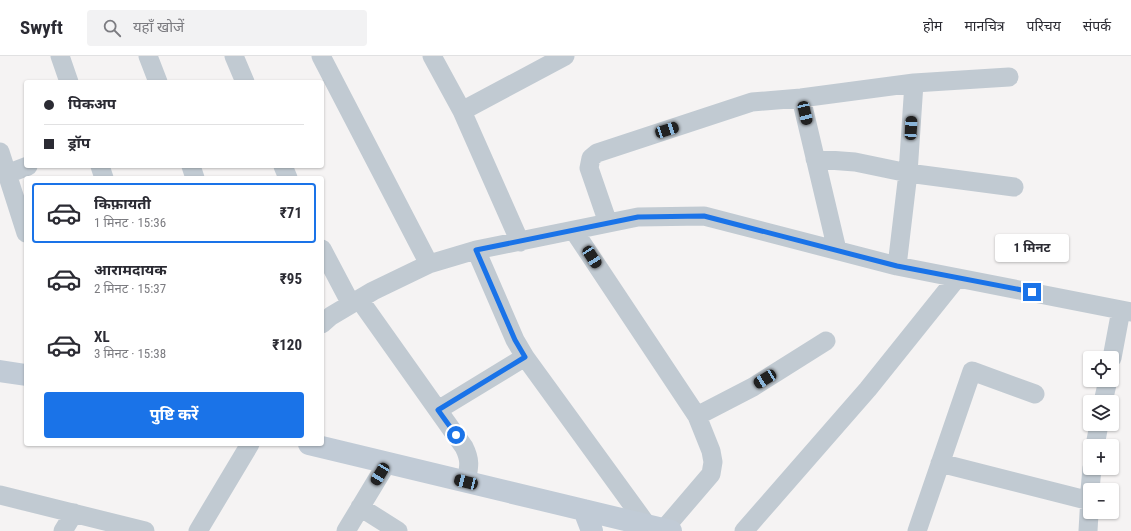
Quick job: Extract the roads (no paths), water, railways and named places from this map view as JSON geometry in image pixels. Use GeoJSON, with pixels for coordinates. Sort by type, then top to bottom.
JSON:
{"type":"FeatureCollection","features":[{"type":"Feature","properties":{"kind":"street"},"geometry":{"type":"LineString","coordinates":[[60,56],[68,80]]}},
{"type":"Feature","properties":{"kind":"street"},"geometry":{"type":"LineString","coordinates":[[148,56],[157,80]]}},
{"type":"Feature","properties":{"kind":"street"},"geometry":{"type":"LineString","coordinates":[[234,56],[244,80]]}},
{"type":"Feature","properties":{"kind":"street"},"geometry":{"type":"LineString","coordinates":[[321,56],[429,264]]}},
{"type":"Feature","properties":{"kind":"street"},"geometry":{"type":"LineString","coordinates":[[432,56],[462,111],[520,242]]}},
{"type":"Feature","properties":{"kind":"street"},"geometry":{"type":"LineString","coordinates":[[462,111],[565,56]]}},
{"type":"Feature","properties":{"kind":"street"},"geometry":{"type":"LineString","coordinates":[[608,223],[589,168],[591,158],[597,153],[752,102],[801,98],[914,83],[1009,77]]}},
{"type":"Feature","properties":{"kind":"street"},"geometry":{"type":"LineString","coordinates":[[897,266],[908,173],[914,83]]}},
{"type":"Feature","properties":{"kind":"street"},"geometry":{"type":"LineString","coordinates":[[801,98],[837,250]]}},
{"type":"Feature","properties":{"kind":"street"},"geometry":{"type":"LineString","coordinates":[[0,152],[24,227]]}},
{"type":"Feature","properties":{"kind":"street"},"geometry":{"type":"LineString","coordinates":[[815,159],[855,162],[908,173],[1014,187]]}},
{"type":"Feature","properties":{"kind":"street"},"geometry":{"type":"LineString","coordinates":[[7,174],[24,168]]}},
{"type":"Feature","properties":{"kind":"street"},"geometry":{"type":"LineString","coordinates":[[324,323],[373,291],[429,264],[476,250],[638,217],[704,216],[897,266],[1126,311],[1114,351]]}},
{"type":"Feature","properties":{"kind":"street"},"geometry":{"type":"LineString","coordinates":[[574,230],[697,416],[711,451],[713,462],[711,474],[661,529]]}},
{"type":"Feature","properties":{"kind":"street"},"geometry":{"type":"LineString","coordinates":[[476,250],[515,340],[525,357],[661,529]]}},
{"type":"Feature","properties":{"kind":"street"},"geometry":{"type":"LineString","coordinates":[[324,252],[355,302],[438,410],[464,447],[469,456],[470,466],[466,482]]}},
{"type":"Feature","properties":{"kind":"street"},"geometry":{"type":"LineString","coordinates":[[744,531],[868,389],[957,278]]}},
{"type":"Feature","properties":{"kind":"street"},"geometry":{"type":"LineString","coordinates":[[697,416],[753,387],[826,341]]}},
{"type":"Feature","properties":{"kind":"street"},"geometry":{"type":"LineString","coordinates":[[438,410],[525,357]]}},
{"type":"Feature","properties":{"kind":"street"},"geometry":{"type":"LineString","coordinates":[[0,371],[24,375]]}},
{"type":"Feature","properties":{"kind":"street"},"geometry":{"type":"LineString","coordinates":[[917,531],[972,371],[1035,394]]}},
{"type":"Feature","properties":{"kind":"street"},"geometry":{"type":"LineString","coordinates":[[198,531],[249,446]]}},
{"type":"Feature","properties":{"kind":"street"},"geometry":{"type":"LineString","coordinates":[[317,446],[661,529]]}},
{"type":"Feature","properties":{"kind":"street"},"geometry":{"type":"LineString","coordinates":[[346,531],[387,463]]}},
{"type":"Feature","properties":{"kind":"street"},"geometry":{"type":"LineString","coordinates":[[940,463],[1083,499]]}},
{"type":"Feature","properties":{"kind":"street"},"geometry":{"type":"LineString","coordinates":[[0,495],[145,531]]}},
{"type":"Feature","properties":{"kind":"street"},"geometry":{"type":"LineString","coordinates":[[360,507],[398,531]]}},
{"type":"Feature","properties":{"kind":"street"},"geometry":{"type":"LineString","coordinates":[[584,510],[592,531]]}},
{"type":"Feature","properties":{"kind":"street"},"geometry":{"type":"LineString","coordinates":[[63,531],[74,513]]}},
{"type":"Feature","properties":{"kind":"street"},"geometry":{"type":"LineString","coordinates":[[1088,531],[1089,519]]}}]}
